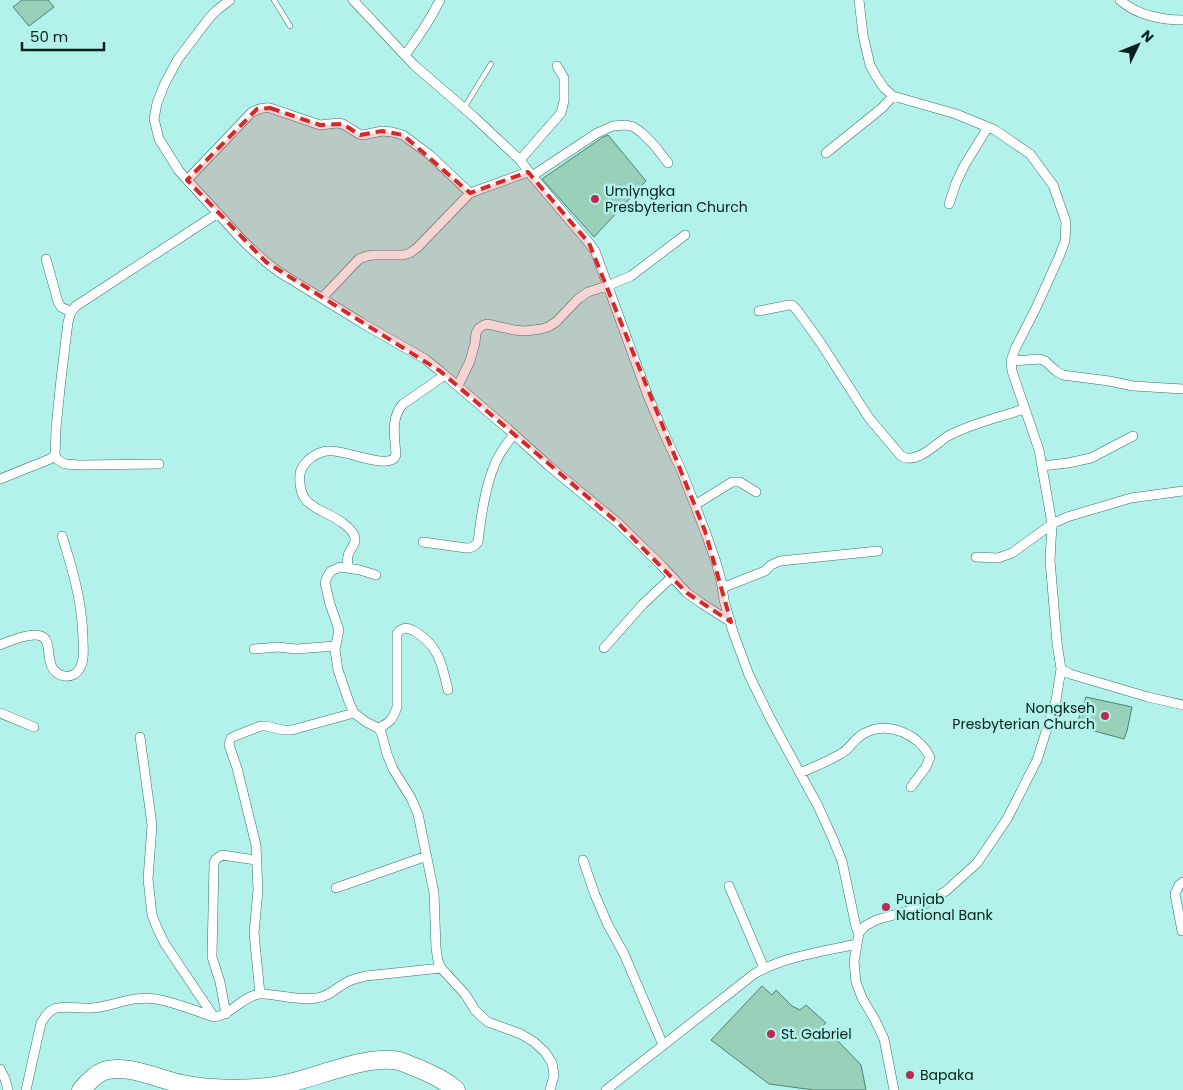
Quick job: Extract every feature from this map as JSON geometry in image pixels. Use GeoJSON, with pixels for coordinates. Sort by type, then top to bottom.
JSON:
{"type":"FeatureCollection","features":[{"type":"Feature","properties":{"kind":"highway"},"geometry":{"type":"LineString","coordinates":[[81,1090],[105,1070],[119,1068],[199,1088],[251,1088],[304,1080],[357,1063],[377,1060],[398,1061],[438,1077],[456,1090]]}},
{"type":"Feature","properties":{"kind":"street"},"geometry":{"type":"LineString","coordinates":[[212,0],[217,10]]}},
{"type":"Feature","properties":{"kind":"street"},"geometry":{"type":"LineString","coordinates":[[230,0],[217,10],[198,31],[178,59],[157,103],[154,118],[159,139],[172,161],[187,180],[245,243],[266,262],[362,323],[425,359],[618,523],[688,593],[701,604],[730,622]]}},
{"type":"Feature","properties":{"kind":"street"},"geometry":{"type":"LineString","coordinates":[[353,0],[414,65],[520,160],[595,251],[648,396],[682,472],[716,562],[724,600],[741,656],[770,718],[818,806],[839,854],[856,927],[859,932]]}},
{"type":"Feature","properties":{"kind":"street"},"geometry":{"type":"LineString","coordinates":[[405,55],[428,23],[440,0]]}},
{"type":"Feature","properties":{"kind":"street"},"geometry":{"type":"LineString","coordinates":[[859,0],[870,65],[884,88],[893,96],[956,114],[995,130],[1030,154],[1053,185],[1066,222],[1065,241],[1059,257],[1011,361],[1012,371],[1039,450],[1052,524],[1050,560],[1061,669],[1056,700],[1037,760],[1007,819],[977,863],[946,891],[918,908],[876,920],[859,932],[854,962],[856,982],[862,998],[884,1039],[894,1090]]}},
{"type":"Feature","properties":{"kind":"street"},"geometry":{"type":"LineString","coordinates":[[1120,0],[1128,7],[1139,12],[1183,20]]}},
{"type":"Feature","properties":{"kind":"street"},"geometry":{"type":"LineString","coordinates":[[520,160],[561,113],[564,102],[564,78],[557,66]]}},
{"type":"Feature","properties":{"kind":"street"},"geometry":{"type":"LineString","coordinates":[[826,153],[882,108],[893,96]]}},
{"type":"Feature","properties":{"kind":"street"},"geometry":{"type":"LineString","coordinates":[[187,180],[251,113],[257,109],[270,108],[320,125],[343,124],[363,135],[382,131],[403,135],[430,155],[470,193]]}},
{"type":"Feature","properties":{"kind":"street"},"geometry":{"type":"LineString","coordinates":[[322,298],[359,259],[367,256],[403,255],[418,247],[470,193],[530,174],[597,133],[613,126],[626,125],[642,133],[668,163]]}},
{"type":"Feature","properties":{"kind":"street"},"geometry":{"type":"LineString","coordinates":[[949,204],[964,166],[988,127]]}},
{"type":"Feature","properties":{"kind":"street"},"geometry":{"type":"LineString","coordinates":[[158,464],[80,465],[65,464],[58,460],[55,455],[56,428],[68,322],[71,312],[76,306],[218,213]]}},
{"type":"Feature","properties":{"kind":"street"},"geometry":{"type":"LineString","coordinates":[[458,386],[470,361],[476,342],[476,333],[479,328],[487,324],[525,331],[541,330],[548,327],[556,322],[578,299],[588,292],[631,276],[685,235]]}},
{"type":"Feature","properties":{"kind":"street"},"geometry":{"type":"LineString","coordinates":[[46,259],[58,302],[61,307],[71,312]]}},
{"type":"Feature","properties":{"kind":"street"},"geometry":{"type":"LineString","coordinates":[[759,311],[789,305],[792,305],[797,310],[869,418],[901,456],[906,459],[919,456],[948,436],[961,430],[1024,409]]}},
{"type":"Feature","properties":{"kind":"street"},"geometry":{"type":"LineString","coordinates":[[1011,361],[1040,359],[1063,375],[1133,386],[1183,389]]}},
{"type":"Feature","properties":{"kind":"street"},"geometry":{"type":"LineString","coordinates":[[348,568],[348,556],[354,546],[354,534],[340,521],[309,504],[299,486],[300,471],[314,455],[327,451],[378,461],[392,460],[396,455],[394,423],[398,410],[403,404],[445,375]]}},
{"type":"Feature","properties":{"kind":"street"},"geometry":{"type":"LineString","coordinates":[[423,542],[466,548],[473,548],[476,545],[486,492],[495,464],[502,449],[514,434]]}},
{"type":"Feature","properties":{"kind":"street"},"geometry":{"type":"LineString","coordinates":[[1042,466],[1091,458],[1133,436]]}},
{"type":"Feature","properties":{"kind":"street"},"geometry":{"type":"LineString","coordinates":[[0,479],[50,459],[55,455]]}},
{"type":"Feature","properties":{"kind":"street"},"geometry":{"type":"LineString","coordinates":[[695,505],[732,482],[740,482],[756,492]]}},
{"type":"Feature","properties":{"kind":"street"},"geometry":{"type":"LineString","coordinates":[[976,557],[998,558],[1012,553],[1052,524],[1068,517],[1131,498],[1183,491]]}},
{"type":"Feature","properties":{"kind":"street"},"geometry":{"type":"LineString","coordinates":[[0,645],[14,638],[38,635],[46,641],[50,664],[59,674],[65,677],[71,676],[79,669],[84,658],[82,618],[73,570],[62,536]]}},
{"type":"Feature","properties":{"kind":"street"},"geometry":{"type":"LineString","coordinates":[[722,588],[765,571],[771,565],[780,561],[878,551]]}},
{"type":"Feature","properties":{"kind":"street"},"geometry":{"type":"LineString","coordinates":[[376,575],[340,567],[326,577],[325,583],[330,604],[339,630],[335,656],[338,670],[354,712],[381,732],[387,754],[415,805],[434,893],[436,948],[441,968],[465,994],[475,1010],[488,1022],[521,1034],[545,1052],[552,1063],[554,1075],[550,1090]]}},
{"type":"Feature","properties":{"kind":"street"},"geometry":{"type":"LineString","coordinates":[[604,648],[643,604],[672,577]]}},
{"type":"Feature","properties":{"kind":"street"},"geometry":{"type":"LineString","coordinates":[[378,728],[386,725],[393,718],[398,707],[397,634],[401,629],[409,629],[421,635],[436,650],[448,690]]}},
{"type":"Feature","properties":{"kind":"street"},"geometry":{"type":"LineString","coordinates":[[254,649],[278,647],[296,649],[336,646]]}},
{"type":"Feature","properties":{"kind":"street"},"geometry":{"type":"LineString","coordinates":[[1061,669],[1070,674],[1183,706]]}},
{"type":"Feature","properties":{"kind":"street"},"geometry":{"type":"LineString","coordinates":[[1148,697],[1169,701],[1183,698]]}},
{"type":"Feature","properties":{"kind":"street"},"geometry":{"type":"LineString","coordinates":[[260,994],[254,933],[258,890],[256,845],[230,745],[231,738],[261,726],[292,730],[354,712]]}},
{"type":"Feature","properties":{"kind":"street"},"geometry":{"type":"LineString","coordinates":[[0,713],[34,727]]}},
{"type":"Feature","properties":{"kind":"street"},"geometry":{"type":"LineString","coordinates":[[800,774],[844,752],[865,732],[892,728],[916,739],[925,748],[930,757],[926,767],[911,788]]}},
{"type":"Feature","properties":{"kind":"street"},"geometry":{"type":"LineString","coordinates":[[140,737],[152,825],[148,879],[152,915],[166,944],[214,1017]]}},
{"type":"Feature","properties":{"kind":"street"},"geometry":{"type":"LineString","coordinates":[[226,1014],[220,982],[212,956],[214,863],[222,855],[256,860]]}},
{"type":"Feature","properties":{"kind":"street"},"geometry":{"type":"LineString","coordinates":[[336,888],[427,856]]}},
{"type":"Feature","properties":{"kind":"street"},"geometry":{"type":"LineString","coordinates":[[583,860],[595,896],[624,954],[663,1046]]}},
{"type":"Feature","properties":{"kind":"street"},"geometry":{"type":"LineString","coordinates":[[1182,931],[1175,894],[1176,889],[1183,882]]}},
{"type":"Feature","properties":{"kind":"street"},"geometry":{"type":"LineString","coordinates":[[729,886],[764,968]]}},
{"type":"Feature","properties":{"kind":"street"},"geometry":{"type":"LineString","coordinates":[[606,1090],[764,968],[776,963],[857,944]]}},
{"type":"Feature","properties":{"kind":"street"},"geometry":{"type":"LineString","coordinates":[[26,1090],[41,1023],[47,1014],[55,1009],[91,1008],[139,997],[157,999],[214,1017],[226,1014],[244,1000],[260,994],[314,999],[325,997],[346,983],[360,978],[441,968]]}},
{"type":"Feature","properties":{"kind":"street"},"geometry":{"type":"LineString","coordinates":[[0,1069],[8,1090]]}},
{"type":"Feature","properties":{"kind":"lane"},"geometry":{"type":"LineString","coordinates":[[274,0],[290,26]]}},
{"type":"Feature","properties":{"kind":"lane"},"geometry":{"type":"LineString","coordinates":[[464,108],[491,64]]}},
{"type":"Feature","properties":{"kind":"highlighted area"},"geometry":{"type":"Polygon","coordinates":[[[270,108],[320,125],[343,124],[360,135],[382,131],[403,135],[470,193],[528,172],[589,243],[705,531],[731,622],[687,593],[618,523],[440,371],[266,262],[187,180],[257,109],[270,108]]]}},
{"type":"Feature","properties":{"kind":"building"},"geometry":{"type":"Polygon","coordinates":[[[22,0],[48,0],[54,7],[29,26],[13,7],[22,0]]]}},
{"type":"Feature","properties":{"kind":"building","name":"Umlyngka Presbyterian Church"},"geometry":{"type":"Polygon","coordinates":[[[608,135],[646,181],[594,237],[542,179],[608,135]]]}},
{"type":"Feature","properties":{"kind":"building","name":"Nongkseh Presbyterian Church"},"geometry":{"type":"Polygon","coordinates":[[[1086,697],[1132,707],[1124,739],[1076,726],[1086,697]]]}},
{"type":"Feature","properties":{"kind":"building","name":"St. Gabriel"},"geometry":{"type":"Polygon","coordinates":[[[762,986],[772,995],[776,990],[792,1006],[800,1010],[806,1005],[826,1023],[819,1029],[830,1039],[839,1042],[861,1065],[866,1090],[814,1090],[769,1084],[711,1040],[762,986]]]}},
{"type":"Feature","properties":{"kind":"place","name":"Umlyngka Presbyterian Church"},"geometry":{"type":"Point","coordinates":[595,199]}},
{"type":"Feature","properties":{"kind":"place","name":"Nongkseh Presbyterian Church"},"geometry":{"type":"Point","coordinates":[1105,716]}},
{"type":"Feature","properties":{"kind":"place","name":"Punjab National Bank"},"geometry":{"type":"Point","coordinates":[886,907]}},
{"type":"Feature","properties":{"kind":"place","name":"St. Gabriel"},"geometry":{"type":"Point","coordinates":[771,1034]}},
{"type":"Feature","properties":{"kind":"place","name":"Bapaka"},"geometry":{"type":"Point","coordinates":[910,1075]}}]}
